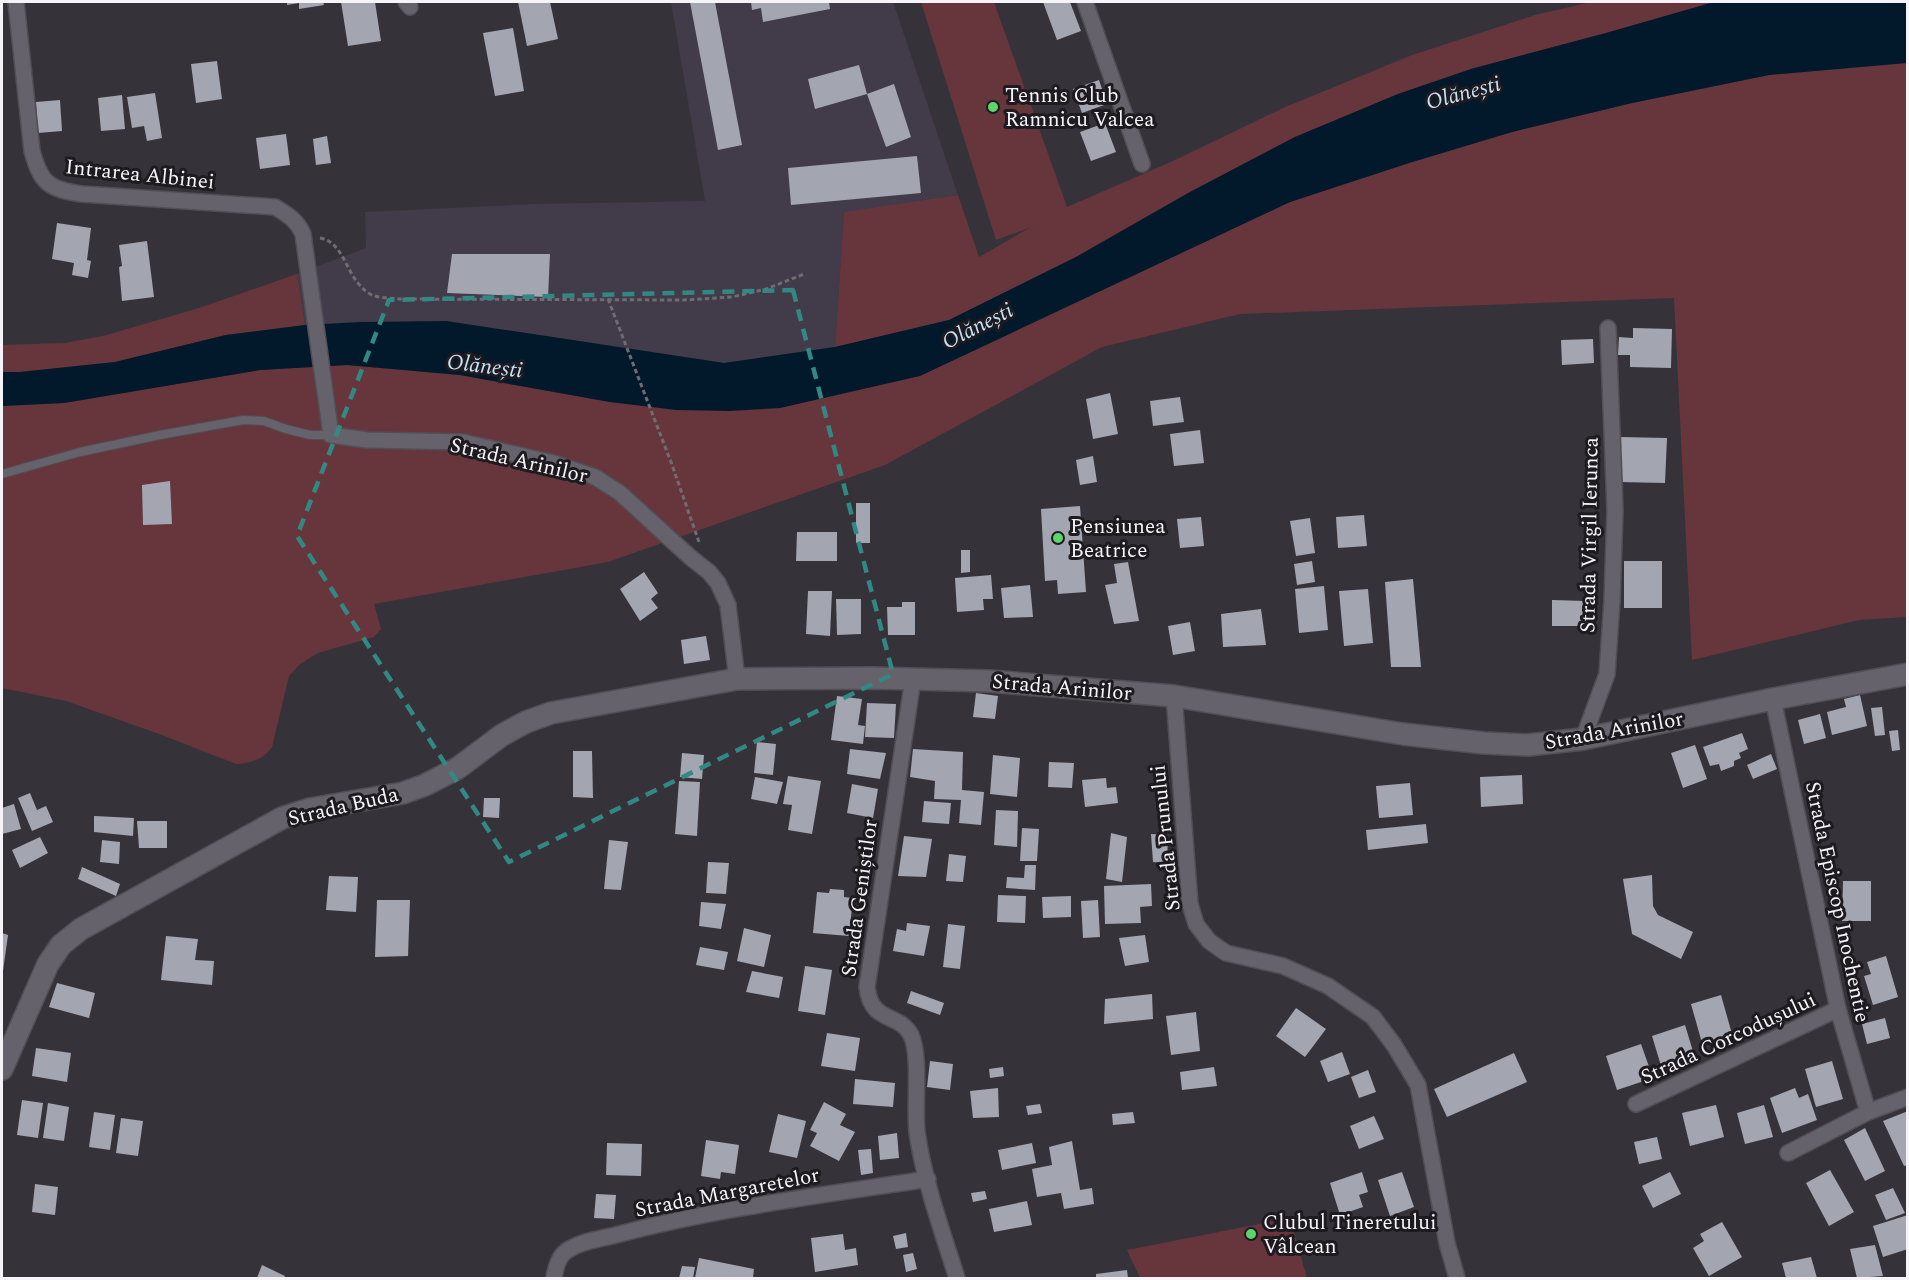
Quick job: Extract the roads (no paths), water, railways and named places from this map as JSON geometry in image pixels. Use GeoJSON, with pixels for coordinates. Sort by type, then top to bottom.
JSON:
{"type":"FeatureCollection","features":[{"type":"Feature","properties":{"kind":"street","name":"Intrarea Albinei"},"geometry":{"type":"LineString","coordinates":[[16,2],[32,151],[37,170],[47,183],[62,191],[82,194],[275,207],[299,225],[303,234],[331,435]]}},
{"type":"Feature","properties":{"kind":"street"},"geometry":{"type":"LineString","coordinates":[[1085,2],[1142,164]]}},
{"type":"Feature","properties":{"kind":"street","name":"Strada Virgil Ierunca"},"geometry":{"type":"LineString","coordinates":[[1583,739],[1607,674],[1612,601],[1615,510],[1608,328]]}},
{"type":"Feature","properties":{"kind":"street","name":"Strada Arinilor"},"geometry":{"type":"LineString","coordinates":[[331,435],[367,440],[463,442],[554,464],[595,477],[620,493],[709,572],[718,583],[728,605],[736,680],[989,681],[1174,696],[1403,734],[1484,743],[1528,745],[1583,739],[1773,699],[1908,674]]}},
{"type":"Feature","properties":{"kind":"street","name":"Strada Geniștilor"},"geometry":{"type":"LineString","coordinates":[[914,679],[867,987],[868,999],[874,1008],[910,1033],[914,1047],[917,1131],[927,1179],[957,1278]]}},
{"type":"Feature","properties":{"kind":"street","name":"Strada Buda"},"geometry":{"type":"LineString","coordinates":[[2,1069],[48,964],[61,945],[81,929],[282,818],[310,809],[403,793],[425,786],[458,768],[502,735],[526,722],[551,713],[736,680]]}},
{"type":"Feature","properties":{"kind":"street","name":"Strada Prunului"},"geometry":{"type":"LineString","coordinates":[[1174,696],[1190,904],[1196,924],[1209,941],[1226,953],[1283,966],[1328,986],[1373,1017],[1395,1045],[1418,1085],[1447,1243],[1457,1278]]}},
{"type":"Feature","properties":{"kind":"street","name":"Strada Episcop Inochentie"},"geometry":{"type":"LineString","coordinates":[[1773,699],[1838,1009],[1868,1112]]}},
{"type":"Feature","properties":{"kind":"street","name":"Strada Corcodușului"},"geometry":{"type":"LineString","coordinates":[[1636,1104],[1838,1009]]}},
{"type":"Feature","properties":{"kind":"street"},"geometry":{"type":"LineString","coordinates":[[1788,1153],[1868,1112],[1908,1097]]}},
{"type":"Feature","properties":{"kind":"street","name":"Strada Margaretelor"},"geometry":{"type":"LineString","coordinates":[[554,1278],[564,1253],[586,1243],[720,1212],[927,1179]]}},
{"type":"Feature","properties":{"kind":"lane"},"geometry":{"type":"LineString","coordinates":[[2,474],[91,450],[243,420],[264,421],[309,435],[331,435]]}},
{"type":"Feature","properties":{"kind":"water","name":"Olănești"},"geometry":{"type":"Polygon","coordinates":[[[1714,2],[1907,2],[1907,63],[1769,75],[1632,103],[1512,132],[1409,163],[1290,202],[920,376],[780,408],[730,411],[676,410],[610,402],[460,375],[347,365],[260,370],[64,403],[2,406],[2,372],[115,362],[226,335],[305,325],[446,321],[724,363],[835,347],[949,320],[1076,257],[1190,192],[1295,137],[1398,94],[1471,69],[1714,2]]]}},
{"type":"Feature","properties":{"kind":"place","name":"Tennis Club Ramnicu Valcea"},"geometry":{"type":"Point","coordinates":[993,107]}},
{"type":"Feature","properties":{"kind":"place","name":"Pensiunea Beatrice"},"geometry":{"type":"Point","coordinates":[1058,538]}},
{"type":"Feature","properties":{"kind":"place","name":"Clubul Tineretului Vâlcean"},"geometry":{"type":"Point","coordinates":[1251,1234]}}]}
